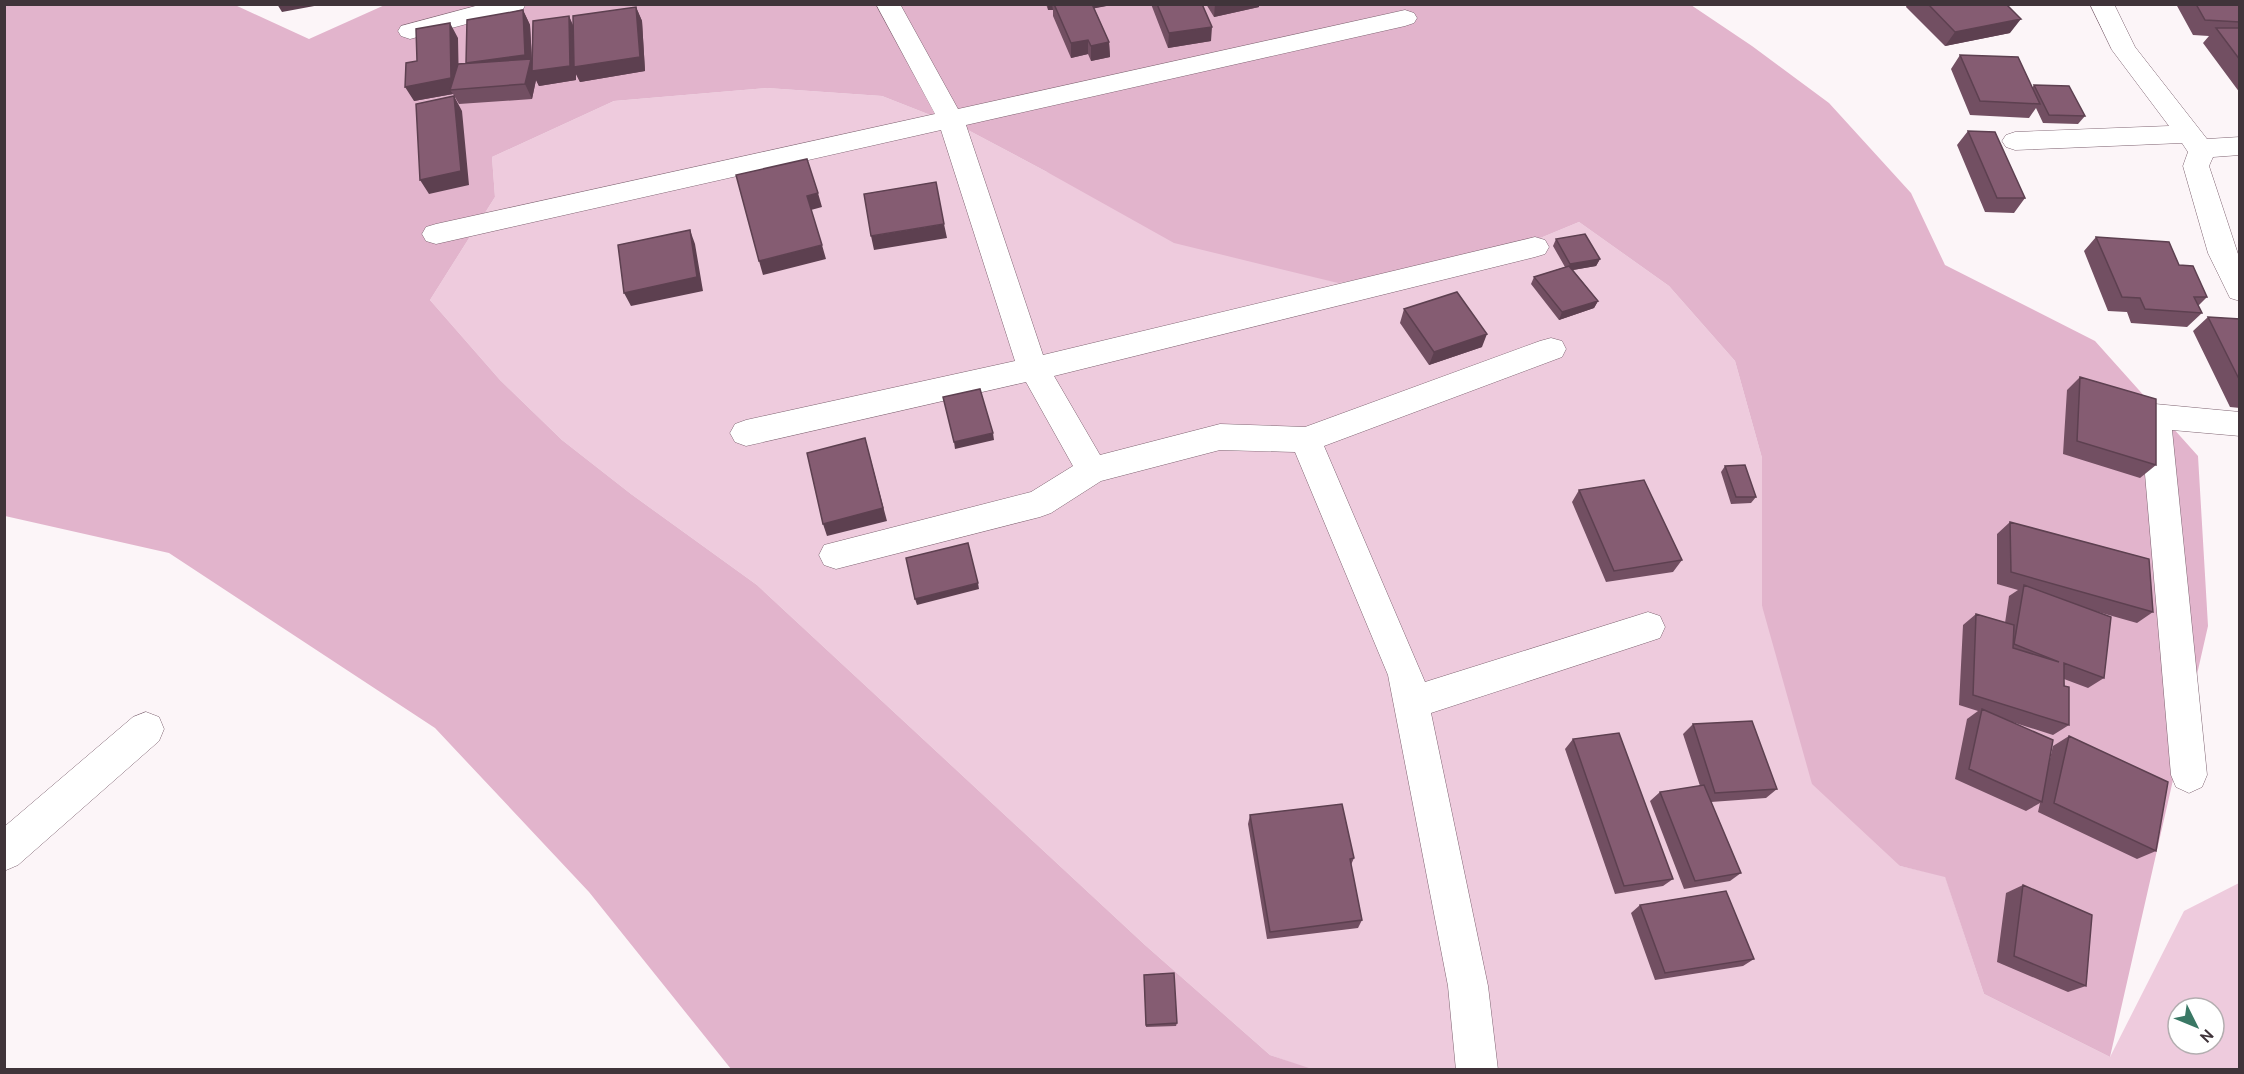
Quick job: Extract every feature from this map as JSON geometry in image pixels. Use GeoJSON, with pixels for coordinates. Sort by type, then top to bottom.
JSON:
{"type":"FeatureCollection","features":[{"type":"Feature","properties":{"kind":"street"},"geometry":{"type":"LineString","coordinates":[[410,31],[514,4]]}},
{"type":"Feature","properties":{"kind":"street"},"geometry":{"type":"LineString","coordinates":[[888,4],[951,120],[1034,369],[1092,470]]}},
{"type":"Feature","properties":{"kind":"street"},"geometry":{"type":"LineString","coordinates":[[2102,4],[2124,50],[2195,143],[2196,166],[2211,222],[2222,254],[2240,290]]}},
{"type":"Feature","properties":{"kind":"street"},"geometry":{"type":"LineString","coordinates":[[436,234],[1405,18]]}},
{"type":"Feature","properties":{"kind":"street"},"geometry":{"type":"LineString","coordinates":[[2015,141],[2195,143],[2240,146]]}},
{"type":"Feature","properties":{"kind":"street"},"geometry":{"type":"LineString","coordinates":[[746,433],[1034,369],[1535,247]]}},
{"type":"Feature","properties":{"kind":"street"},"geometry":{"type":"LineString","coordinates":[[836,555],[1040,503],[1092,470],[1220,437],[1306,440],[1551,349]]}},
{"type":"Feature","properties":{"kind":"street"},"geometry":{"type":"LineString","coordinates":[[2189,775],[2156,416],[2240,424]]}},
{"type":"Feature","properties":{"kind":"street"},"geometry":{"type":"LineString","coordinates":[[1306,440],[1406,675],[1468,986],[1477,1070]]}},
{"type":"Feature","properties":{"kind":"street"},"geometry":{"type":"LineString","coordinates":[[1411,703],[1648,627]]}},
{"type":"Feature","properties":{"kind":"street"},"geometry":{"type":"LineString","coordinates":[[4,852],[146,729]]}},
{"type":"Feature","properties":{"kind":"shaded area"},"geometry":{"type":"Polygon","coordinates":[[[387,4],[1691,5],[1752,46],[1829,103],[1911,193],[1945,265],[2095,341],[2198,456],[2208,626],[2110,1057],[1984,994],[1945,877],[1900,866],[1812,784],[1762,606],[1762,458],[1735,361],[1669,286],[1579,222],[1497,256],[1338,283],[1174,243],[966,129],[882,96],[767,88],[614,101],[492,157],[495,197],[430,300],[500,380],[562,440],[631,494],[757,585],[1145,945],[1270,1055],[1312,1069],[731,1069],[589,892],[435,728],[169,553],[5,516],[4,5],[235,5],[309,39],[387,4]]]}},
{"type":"Feature","properties":{"kind":"shaded area"},"geometry":{"type":"Polygon","coordinates":[[[767,88],[882,96],[966,129],[1047,172],[1497,256],[1579,222],[1669,286],[1735,361],[1762,458],[1762,606],[1900,866],[1945,876],[1984,994],[2110,1057],[2184,911],[2239,883],[2239,1069],[1312,1070],[1270,1055],[1145,945],[757,585],[631,494],[562,440],[500,380],[430,300],[495,197],[492,157],[614,101],[767,88]]]}},
{"type":"Feature","properties":{"kind":"building"},"geometry":{"type":"Polygon","coordinates":[[[1054,4],[1092,4],[1109,42],[1091,46],[1088,40],[1071,43],[1054,4]]]}},
{"type":"Feature","properties":{"kind":"building"},"geometry":{"type":"Polygon","coordinates":[[[1157,4],[1202,4],[1212,27],[1169,33],[1157,4]]]}},
{"type":"Feature","properties":{"kind":"building"},"geometry":{"type":"Polygon","coordinates":[[[1928,4],[2006,4],[2021,19],[1955,32],[1928,4]]]}},
{"type":"Feature","properties":{"kind":"building"},"geometry":{"type":"Polygon","coordinates":[[[2196,4],[2240,4],[2240,22],[2205,20],[2196,4]]]}},
{"type":"Feature","properties":{"kind":"building"},"geometry":{"type":"Polygon","coordinates":[[[636,7],[640,57],[574,67],[573,16],[636,7]]]}},
{"type":"Feature","properties":{"kind":"building"},"geometry":{"type":"Polygon","coordinates":[[[523,10],[525,55],[466,63],[467,20],[523,10]]]}},
{"type":"Feature","properties":{"kind":"building"},"geometry":{"type":"Polygon","coordinates":[[[569,16],[570,66],[532,71],[533,21],[569,16]]]}},
{"type":"Feature","properties":{"kind":"building"},"geometry":{"type":"Polygon","coordinates":[[[450,23],[451,78],[405,87],[406,63],[417,61],[416,29],[450,23]]]}},
{"type":"Feature","properties":{"kind":"building"},"geometry":{"type":"Polygon","coordinates":[[[2216,28],[2240,28],[2240,60],[2216,28]]]}},
{"type":"Feature","properties":{"kind":"building"},"geometry":{"type":"Polygon","coordinates":[[[1960,55],[2018,57],[2040,104],[1980,101],[1960,55]]]}},
{"type":"Feature","properties":{"kind":"building"},"geometry":{"type":"Polygon","coordinates":[[[531,59],[525,84],[450,90],[458,64],[531,59]]]}},
{"type":"Feature","properties":{"kind":"building"},"geometry":{"type":"Polygon","coordinates":[[[2034,85],[2069,86],[2085,116],[2049,115],[2034,85]]]}},
{"type":"Feature","properties":{"kind":"building"},"geometry":{"type":"Polygon","coordinates":[[[454,96],[461,171],[420,180],[416,104],[454,96]]]}},
{"type":"Feature","properties":{"kind":"building"},"geometry":{"type":"Polygon","coordinates":[[[1968,131],[1995,132],[2025,198],[1997,198],[1968,131]]]}},
{"type":"Feature","properties":{"kind":"building"},"geometry":{"type":"Polygon","coordinates":[[[807,159],[818,193],[807,196],[822,245],[759,261],[736,175],[807,159]]]}},
{"type":"Feature","properties":{"kind":"building"},"geometry":{"type":"Polygon","coordinates":[[[936,182],[944,224],[871,236],[864,194],[936,182]]]}},
{"type":"Feature","properties":{"kind":"building"},"geometry":{"type":"Polygon","coordinates":[[[690,230],[697,277],[624,293],[618,245],[690,230]]]}},
{"type":"Feature","properties":{"kind":"building"},"geometry":{"type":"Polygon","coordinates":[[[1585,234],[1600,259],[1570,264],[1556,239],[1585,234]]]}},
{"type":"Feature","properties":{"kind":"building"},"geometry":{"type":"Polygon","coordinates":[[[2096,237],[2169,242],[2179,265],[2193,266],[2207,297],[2194,297],[2202,313],[2145,309],[2140,298],[2122,297],[2096,237]]]}},
{"type":"Feature","properties":{"kind":"building"},"geometry":{"type":"Polygon","coordinates":[[[1569,266],[1598,301],[1562,312],[1534,277],[1569,266]]]}},
{"type":"Feature","properties":{"kind":"building"},"geometry":{"type":"Polygon","coordinates":[[[1457,292],[1487,334],[1434,352],[1404,309],[1457,292]]]}},
{"type":"Feature","properties":{"kind":"building"},"geometry":{"type":"Polygon","coordinates":[[[2208,317],[2240,319],[2240,381],[2208,317]]]}},
{"type":"Feature","properties":{"kind":"building"},"geometry":{"type":"Polygon","coordinates":[[[2080,377],[2156,399],[2156,465],[2077,441],[2080,377]]]}},
{"type":"Feature","properties":{"kind":"building"},"geometry":{"type":"Polygon","coordinates":[[[980,389],[993,433],[954,442],[943,397],[980,389]]]}},
{"type":"Feature","properties":{"kind":"building"},"geometry":{"type":"Polygon","coordinates":[[[865,438],[883,508],[823,524],[807,453],[865,438]]]}},
{"type":"Feature","properties":{"kind":"building"},"geometry":{"type":"Polygon","coordinates":[[[1745,465],[1756,497],[1736,497],[1725,466],[1745,465]]]}},
{"type":"Feature","properties":{"kind":"building"},"geometry":{"type":"Polygon","coordinates":[[[1644,480],[1682,560],[1614,571],[1579,490],[1644,480]]]}},
{"type":"Feature","properties":{"kind":"building"},"geometry":{"type":"Polygon","coordinates":[[[2010,522],[2149,559],[2153,612],[2011,572],[2010,522]]]}},
{"type":"Feature","properties":{"kind":"building"},"geometry":{"type":"Polygon","coordinates":[[[968,543],[978,583],[915,599],[906,558],[968,543]]]}},
{"type":"Feature","properties":{"kind":"building"},"geometry":{"type":"Polygon","coordinates":[[[2024,585],[2111,617],[2104,678],[2064,663],[2064,686],[2069,687],[2069,725],[1973,695],[1976,614],[2014,625],[2013,648],[2059,662],[2014,644],[2024,585]]]}},
{"type":"Feature","properties":{"kind":"building"},"geometry":{"type":"Polygon","coordinates":[[[1982,709],[2053,740],[2042,802],[1969,769],[1982,709]]]}},
{"type":"Feature","properties":{"kind":"building"},"geometry":{"type":"Polygon","coordinates":[[[1752,721],[1777,789],[1715,793],[1693,724],[1752,721]]]}},
{"type":"Feature","properties":{"kind":"building"},"geometry":{"type":"Polygon","coordinates":[[[1619,733],[1673,879],[1624,886],[1573,739],[1619,733]]]}},
{"type":"Feature","properties":{"kind":"building"},"geometry":{"type":"Polygon","coordinates":[[[2069,736],[2168,782],[2156,851],[2054,803],[2069,736]]]}},
{"type":"Feature","properties":{"kind":"building"},"geometry":{"type":"Polygon","coordinates":[[[1704,785],[1741,873],[1695,881],[1660,792],[1704,785]]]}},
{"type":"Feature","properties":{"kind":"building"},"geometry":{"type":"Polygon","coordinates":[[[1342,804],[1354,858],[1350,859],[1362,920],[1270,932],[1250,815],[1342,804]]]}},
{"type":"Feature","properties":{"kind":"building"},"geometry":{"type":"Polygon","coordinates":[[[2023,885],[2092,915],[2086,986],[2014,956],[2023,885]]]}},
{"type":"Feature","properties":{"kind":"building"},"geometry":{"type":"Polygon","coordinates":[[[1726,891],[1754,959],[1665,973],[1640,905],[1726,891]]]}},
{"type":"Feature","properties":{"kind":"building"},"geometry":{"type":"Polygon","coordinates":[[[1174,973],[1177,1023],[1146,1025],[1144,975],[1174,973]]]}}]}
